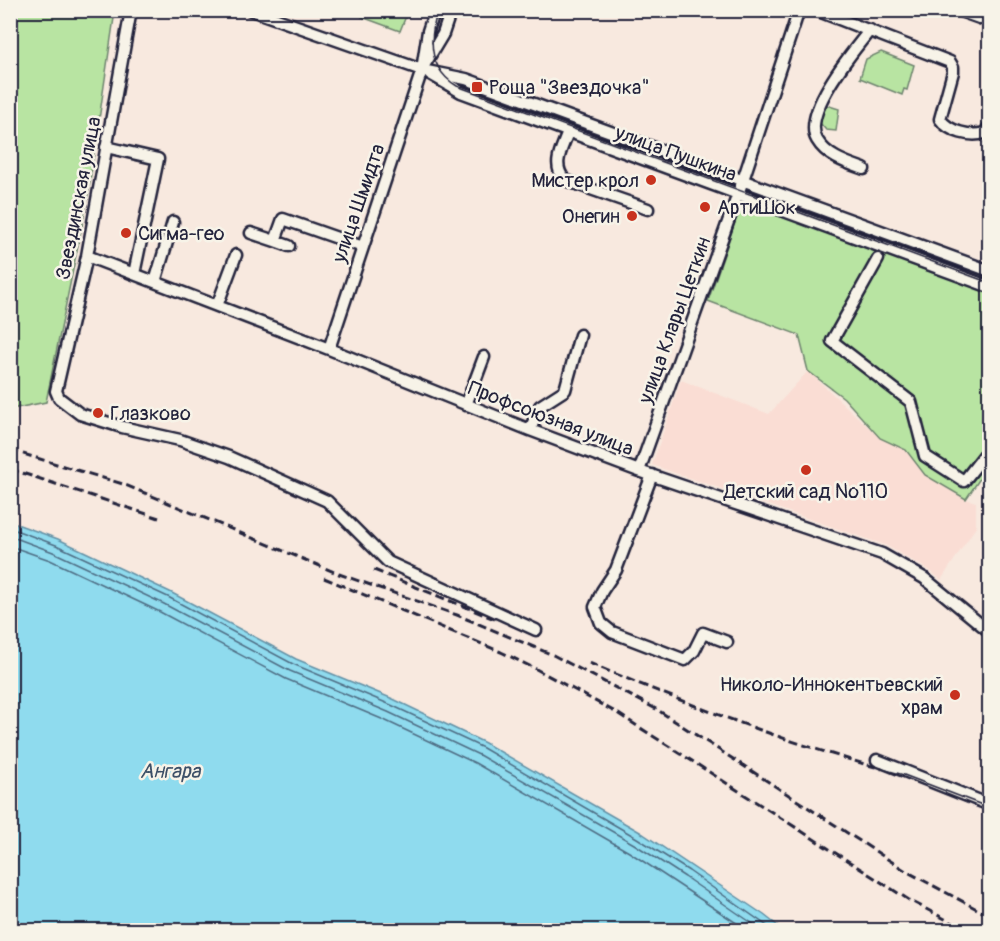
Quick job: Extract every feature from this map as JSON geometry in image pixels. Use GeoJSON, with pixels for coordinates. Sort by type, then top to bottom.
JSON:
{"type":"FeatureCollection","features":[{"type":"Feature","properties":{"kind":"main road"},"geometry":{"type":"LineString","coordinates":[[962,10],[990,20]]}},
{"type":"Feature","properties":{"kind":"street","name":"Звездинская улица"},"geometry":{"type":"LineString","coordinates":[[131,10],[87,256],[56,392],[59,398],[80,414],[154,432],[199,446],[276,476],[327,501],[388,562],[536,630]]}},
{"type":"Feature","properties":{"kind":"street","name":"улица Пушкина"},"geometry":{"type":"LineString","coordinates":[[251,10],[422,70],[466,78],[990,271]]}},
{"type":"Feature","properties":{"kind":"street","name":"улица Шмидта"},"geometry":{"type":"LineString","coordinates":[[329,349],[422,70],[428,31],[435,10]]}},
{"type":"Feature","properties":{"kind":"street","name":"улица Шмидта"},"geometry":{"type":"LineString","coordinates":[[422,70],[443,34],[451,10]]}},
{"type":"Feature","properties":{"kind":"street","name":"улица Клары Цеткин"},"geometry":{"type":"LineString","coordinates":[[639,471],[737,195],[799,10]]}},
{"type":"Feature","properties":{"kind":"street"},"geometry":{"type":"LineString","coordinates":[[816,10],[950,62],[953,72],[940,119],[949,128],[971,135],[985,133],[990,125]]}},
{"type":"Feature","properties":{"kind":"street"},"geometry":{"type":"LineString","coordinates":[[864,169],[840,160],[824,149],[814,134],[815,122],[825,92],[838,69],[870,30]]}},
{"type":"Feature","properties":{"kind":"street","name":"улица Пушкина"},"geometry":{"type":"LineString","coordinates":[[422,70],[461,92],[990,286]]}},
{"type":"Feature","properties":{"kind":"street"},"geometry":{"type":"LineString","coordinates":[[568,132],[556,165],[559,174],[565,180],[648,209]]}},
{"type":"Feature","properties":{"kind":"street"},"geometry":{"type":"LineString","coordinates":[[106,147],[158,159],[134,274]]}},
{"type":"Feature","properties":{"kind":"street"},"geometry":{"type":"LineString","coordinates":[[275,241],[283,219],[363,247]]}},
{"type":"Feature","properties":{"kind":"street"},"geometry":{"type":"LineString","coordinates":[[155,282],[173,222]]}},
{"type":"Feature","properties":{"kind":"street"},"geometry":{"type":"LineString","coordinates":[[251,233],[289,246]]}},
{"type":"Feature","properties":{"kind":"street"},"geometry":{"type":"LineString","coordinates":[[218,306],[236,255]]}},
{"type":"Feature","properties":{"kind":"street","name":"Профсоюзная улица"},"geometry":{"type":"LineString","coordinates":[[87,256],[639,471],[882,554],[924,578],[990,633]]}},
{"type":"Feature","properties":{"kind":"street"},"geometry":{"type":"LineString","coordinates":[[878,259],[832,341],[911,402],[925,456],[964,481],[990,448]]}},
{"type":"Feature","properties":{"kind":"street"},"geometry":{"type":"LineString","coordinates":[[530,430],[540,406],[565,390],[580,335]]}},
{"type":"Feature","properties":{"kind":"street"},"geometry":{"type":"LineString","coordinates":[[466,405],[484,357]]}},
{"type":"Feature","properties":{"kind":"street"},"geometry":{"type":"LineString","coordinates":[[652,475],[616,570],[602,591],[595,607],[602,623],[612,632],[685,660],[694,651],[703,633],[727,642]]}},
{"type":"Feature","properties":{"kind":"street"},"geometry":{"type":"LineString","coordinates":[[877,760],[990,805]]}},
{"type":"Feature","properties":{"kind":"shaded area"},"geometry":{"type":"Polygon","coordinates":[[[808,371],[880,438],[906,450],[925,475],[966,499],[976,502],[976,527],[941,580],[929,570],[885,545],[652,465],[681,380],[769,414],[808,371]]]}},
{"type":"Feature","properties":{"kind":"green space"},"geometry":{"type":"Polygon","coordinates":[[[11,10],[115,11],[87,201],[46,402],[11,409],[11,10]]]}},
{"type":"Feature","properties":{"kind":"green space"},"geometry":{"type":"Polygon","coordinates":[[[364,10],[408,11],[400,31],[362,17],[364,10]]]}},
{"type":"Feature","properties":{"kind":"green space"},"geometry":{"type":"Polygon","coordinates":[[[881,52],[914,65],[907,90],[904,89],[902,95],[860,78],[866,59],[881,52]]]}},
{"type":"Feature","properties":{"kind":"green space"},"geometry":{"type":"Polygon","coordinates":[[[826,105],[839,109],[836,131],[826,130],[820,123],[826,105]]]}},
{"type":"Feature","properties":{"kind":"green space"},"geometry":{"type":"Polygon","coordinates":[[[742,202],[989,291],[989,465],[966,499],[925,475],[906,450],[880,438],[844,398],[808,371],[799,335],[708,301],[742,202]]]}},
{"type":"Feature","properties":{"kind":"water","name":"Ангара"},"geometry":{"type":"Polygon","coordinates":[[[11,522],[58,539],[170,592],[296,659],[393,699],[485,743],[640,832],[783,930],[11,930],[11,522]]]}},
{"type":"Feature","properties":{"kind":"tram line"},"geometry":{"type":"LineString","coordinates":[[438,10],[433,32],[433,53],[441,71],[457,86],[990,283]]}},
{"type":"Feature","properties":{"kind":"tram line"},"geometry":{"type":"LineString","coordinates":[[882,769],[904,775],[990,808]]}},
{"type":"Feature","properties":{"kind":"railway"},"geometry":{"type":"LineString","coordinates":[[10,450],[123,484],[339,574],[457,615],[553,655],[656,709],[906,871],[990,916]]}},
{"type":"Feature","properties":{"kind":"railway"},"geometry":{"type":"LineString","coordinates":[[10,469],[159,518]]}},
{"type":"Feature","properties":{"kind":"railway"},"geometry":{"type":"LineString","coordinates":[[374,570],[497,620]]}},
{"type":"Feature","properties":{"kind":"railway"},"geometry":{"type":"LineString","coordinates":[[324,578],[501,652],[617,713],[909,900],[966,930]]}},
{"type":"Feature","properties":{"kind":"railway"},"geometry":{"type":"LineString","coordinates":[[589,663],[734,720],[882,769]]}},
{"type":"Feature","properties":{"kind":"place","name":"Роща \"Звездочка\""},"geometry":{"type":"Point","coordinates":[477,87]}},
{"type":"Feature","properties":{"kind":"place","name":"Мистер крол"},"geometry":{"type":"Point","coordinates":[651,180]}},
{"type":"Feature","properties":{"kind":"place","name":"АртиШок"},"geometry":{"type":"Point","coordinates":[705,207]}},
{"type":"Feature","properties":{"kind":"place","name":"Онегин"},"geometry":{"type":"Point","coordinates":[632,216]}},
{"type":"Feature","properties":{"kind":"place","name":"Сигма-гео"},"geometry":{"type":"Point","coordinates":[126,233]}},
{"type":"Feature","properties":{"kind":"place","name":"Глазково"},"geometry":{"type":"Point","coordinates":[98,413]}},
{"type":"Feature","properties":{"kind":"place","name":"Детский сад №110"},"geometry":{"type":"Point","coordinates":[806,470]}},
{"type":"Feature","properties":{"kind":"place","name":"Николо-Иннокентьевский храм"},"geometry":{"type":"Point","coordinates":[955,695]}}]}
